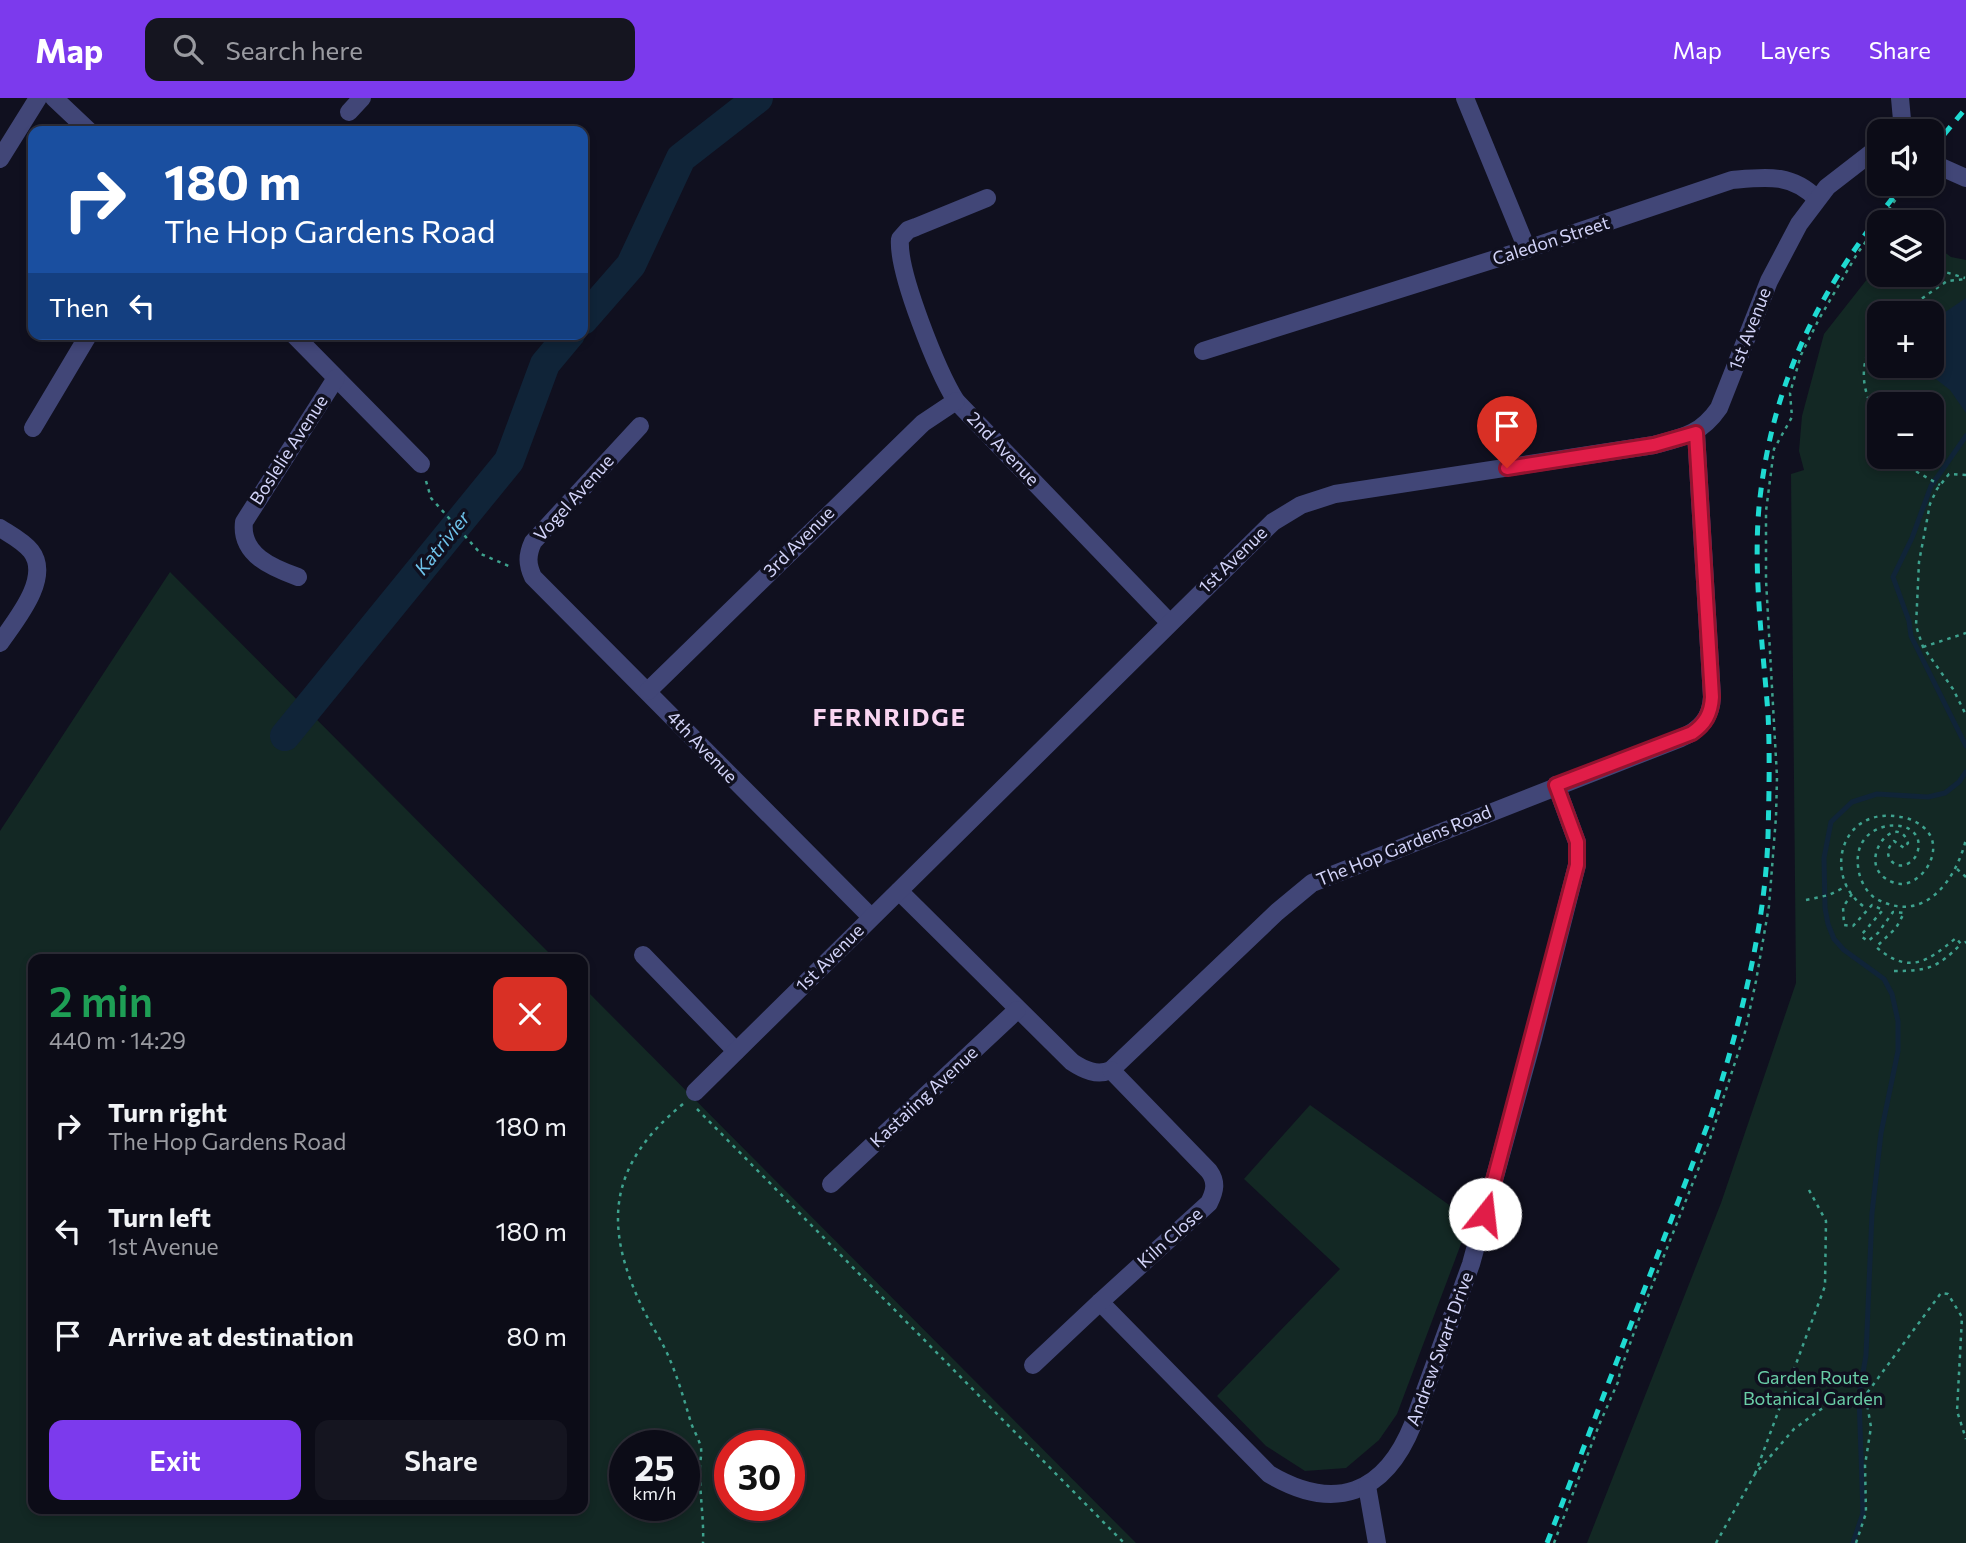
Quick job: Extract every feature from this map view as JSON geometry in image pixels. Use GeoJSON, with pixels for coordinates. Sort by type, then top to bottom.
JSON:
{"type":"FeatureCollection","features":[{"type":"Feature","properties":{"kind":"street"},"geometry":{"type":"LineString","coordinates":[[0,159],[38,98]]}},
{"type":"Feature","properties":{"kind":"street"},"geometry":{"type":"LineString","coordinates":[[54,98],[84,126]]}},
{"type":"Feature","properties":{"kind":"street"},"geometry":{"type":"LineString","coordinates":[[349,112],[362,98]]}},
{"type":"Feature","properties":{"kind":"street"},"geometry":{"type":"LineString","coordinates":[[1465,98],[1527,249]]}},
{"type":"Feature","properties":{"kind":"street"},"geometry":{"type":"LineString","coordinates":[[1900,98],[1902,119]]}},
{"type":"Feature","properties":{"kind":"street"},"geometry":{"type":"LineString","coordinates":[[1817,199],[1827,187],[1867,156]]}},
{"type":"Feature","properties":{"kind":"street"},"geometry":{"type":"LineString","coordinates":[[1944,168],[1966,178]]}},
{"type":"Feature","properties":{"kind":"street","name":"Caledon Street"},"geometry":{"type":"LineString","coordinates":[[1203,351],[1527,249],[1732,180],[1761,177],[1779,179],[1804,185],[1817,199]]}},
{"type":"Feature","properties":{"kind":"street","name":"2nd Avenue"},"geometry":{"type":"LineString","coordinates":[[987,198],[916,226],[900,239],[903,270],[946,383],[957,401],[1169,622]]}},
{"type":"Feature","properties":{"kind":"street","name":"1st Avenue"},"geometry":{"type":"LineString","coordinates":[[692,1096],[1273,522],[1314,499],[1335,494],[1654,445],[1696,433],[1711,420],[1719,408],[1781,253],[1817,199]]}},
{"type":"Feature","properties":{"kind":"street"},"geometry":{"type":"LineString","coordinates":[[33,428],[85,340]]}},
{"type":"Feature","properties":{"kind":"street"},"geometry":{"type":"LineString","coordinates":[[299,340],[421,464]]}},
{"type":"Feature","properties":{"kind":"street","name":"Boslelie Avenue"},"geometry":{"type":"LineString","coordinates":[[298,577],[260,560],[247,543],[244,522],[335,378]]}},
{"type":"Feature","properties":{"kind":"street","name":"3rd Avenue"},"geometry":{"type":"LineString","coordinates":[[648,691],[923,423],[957,401]]}},
{"type":"Feature","properties":{"kind":"street","name":"Vogel Avenue"},"geometry":{"type":"LineString","coordinates":[[533,577],[528,560],[533,542],[640,426]]}},
{"type":"Feature","properties":{"kind":"street","name":"The Hop Gardens Road"},"geometry":{"type":"LineString","coordinates":[[1111,1070],[1277,912],[1312,883],[1692,733],[1700,727],[1712,710],[1696,433]]}},
{"type":"Feature","properties":{"kind":"street"},"geometry":{"type":"LineString","coordinates":[[0,528],[29,548],[36,560],[37,569],[32,592],[0,643]]}},
{"type":"Feature","properties":{"kind":"street","name":"4th Avenue"},"geometry":{"type":"LineString","coordinates":[[533,577],[871,917]]}},
{"type":"Feature","properties":{"kind":"street","name":"Andrew Swart Drive"},"geometry":{"type":"LineString","coordinates":[[1100,1302],[1269,1474],[1287,1485],[1307,1493],[1336,1494],[1367,1486],[1392,1465],[1413,1424],[1471,1264],[1533,1038],[1579,854],[1556,785]]}},
{"type":"Feature","properties":{"kind":"street"},"geometry":{"type":"LineString","coordinates":[[899,891],[1072,1062],[1090,1072],[1104,1073],[1111,1070]]}},
{"type":"Feature","properties":{"kind":"street"},"geometry":{"type":"LineString","coordinates":[[643,955],[737,1051]]}},
{"type":"Feature","properties":{"kind":"street","name":"Kastaiing Avenue"},"geometry":{"type":"LineString","coordinates":[[831,1184],[1017,1010]]}},
{"type":"Feature","properties":{"kind":"street","name":"Kiln Close"},"geometry":{"type":"LineString","coordinates":[[1033,1366],[1209,1203],[1215,1185],[1209,1171],[1111,1070]]}},
{"type":"Feature","properties":{"kind":"street"},"geometry":{"type":"LineString","coordinates":[[1367,1486],[1377,1543]]}},
{"type":"Feature","properties":{"kind":"path"},"geometry":{"type":"LineString","coordinates":[[1554,1543],[1709,1142],[1745,1031],[1769,906],[1776,817],[1777,777],[1766,580],[1766,511],[1774,449],[1792,417],[1790,393],[1801,355],[1857,254],[1898,196]]}},
{"type":"Feature","properties":{"kind":"path"},"geometry":{"type":"LineString","coordinates":[[1944,272],[1966,278]]}},
{"type":"Feature","properties":{"kind":"path"},"geometry":{"type":"LineString","coordinates":[[1918,301],[1947,281],[1966,278]]}},
{"type":"Feature","properties":{"kind":"path"},"geometry":{"type":"LineString","coordinates":[[1867,359],[1862,374],[1867,399]]}},
{"type":"Feature","properties":{"kind":"path"},"geometry":{"type":"LineString","coordinates":[[421,464],[431,498],[481,554],[533,577]]}},
{"type":"Feature","properties":{"kind":"path"},"geometry":{"type":"LineString","coordinates":[[1915,469],[1940,485]]}},
{"type":"Feature","properties":{"kind":"path"},"geometry":{"type":"LineString","coordinates":[[1966,475],[1949,474],[1930,504],[1919,562],[1916,626],[1923,647],[1953,689],[1966,715]]}},
{"type":"Feature","properties":{"kind":"path"},"geometry":{"type":"LineString","coordinates":[[1923,647],[1966,633]]}},
{"type":"Feature","properties":{"kind":"path"},"geometry":{"type":"LineString","coordinates":[[1863,906],[1855,900],[1847,886],[1842,867],[1847,836],[1857,825],[1874,816],[1896,816],[1919,824],[1929,832],[1933,850],[1931,860],[1925,871],[1905,884],[1895,884],[1881,874],[1877,866],[1877,845],[1887,834],[1899,833],[1908,840],[1906,847],[1894,841],[1891,843],[1887,854],[1893,862],[1906,865],[1916,856],[1919,844],[1916,837],[1901,825],[1887,824],[1869,834],[1859,850],[1858,866],[1865,887],[1876,898],[1899,907],[1917,904],[1942,888],[1956,869],[1966,839]]}},
{"type":"Feature","properties":{"kind":"path"},"geometry":{"type":"LineString","coordinates":[[1956,869],[1966,877]]}},
{"type":"Feature","properties":{"kind":"path"},"geometry":{"type":"LineString","coordinates":[[1806,900],[1829,895],[1847,886]]}},
{"type":"Feature","properties":{"kind":"path"},"geometry":{"type":"LineString","coordinates":[[1852,894],[1843,907],[1844,925],[1853,926],[1872,905],[1883,910],[1862,934],[1868,941],[1878,933],[1893,912],[1904,913],[1896,928],[1876,947],[1891,960],[1923,961],[1956,937],[1961,944]]}},
{"type":"Feature","properties":{"kind":"path"},"geometry":{"type":"LineString","coordinates":[[1894,971],[1932,968],[1966,942]]}},
{"type":"Feature","properties":{"kind":"path"},"geometry":{"type":"LineString","coordinates":[[703,1543],[699,1473],[701,1448],[667,1353],[644,1312],[624,1262],[618,1204],[626,1174],[637,1151],[655,1129],[692,1096],[1124,1543]]}},
{"type":"Feature","properties":{"kind":"path"},"geometry":{"type":"LineString","coordinates":[[1716,1543],[1755,1474],[1825,1286],[1826,1221],[1809,1190]]}},
{"type":"Feature","properties":{"kind":"path"},"geometry":{"type":"LineString","coordinates":[[1755,1474],[1794,1429],[1831,1402],[1867,1393],[1941,1293],[1948,1294],[1962,1317],[1957,1411],[1966,1439]]}},
{"type":"Feature","properties":{"kind":"path"},"geometry":{"type":"LineString","coordinates":[[1856,1543],[1866,1513],[1866,1465],[1871,1427],[1867,1393]]}},
{"type":"Feature","properties":{"kind":"green space","name":"Garden Route Botanical Garden"},"geometry":{"type":"Polygon","coordinates":[[[1944,252],[1951,257],[1966,260],[1966,1543],[1587,1543],[1721,1203],[1796,983],[1791,474],[1804,470],[1799,451],[1802,416],[1824,334],[1867,279],[1867,287],[1944,287],[1944,252]]]}},
{"type":"Feature","properties":{"kind":"green space"},"geometry":{"type":"Polygon","coordinates":[[[170,572],[550,954],[28,954],[28,1514],[588,1514],[588,992],[1136,1543],[0,1543],[0,831],[170,572]]]}},
{"type":"Feature","properties":{"kind":"green space"},"geometry":{"type":"Polygon","coordinates":[[[1310,1105],[1470,1220],[1397,1414],[1379,1440],[1346,1468],[1305,1471],[1266,1446],[1217,1396],[1340,1269],[1244,1179],[1310,1105]]]}},
{"type":"Feature","properties":{"kind":"water"},"geometry":{"type":"Polygon","coordinates":[[[1966,298],[1966,413],[1950,390],[1934,378],[1944,378],[1944,313],[1966,298]]]}},
{"type":"Feature","properties":{"kind":"waterway","name":"Katrivier"},"geometry":{"type":"LineString","coordinates":[[588,314],[631,265],[681,158],[758,98]]}},
{"type":"Feature","properties":{"kind":"waterway","name":"Katrivier"},"geometry":{"type":"LineString","coordinates":[[285,736],[509,461],[545,364],[565,340]]}},
{"type":"Feature","properties":{"kind":"waterway"},"geometry":{"type":"LineString","coordinates":[[1966,436],[1931,486],[1912,538],[1893,577],[1909,621],[1911,636],[1966,746]]}},
{"type":"Feature","properties":{"kind":"waterway"},"geometry":{"type":"LineString","coordinates":[[1853,1543],[1863,1513],[1859,1396],[1866,1355],[1872,1213],[1881,1133],[1898,1051],[1898,1021],[1892,994],[1884,979],[1844,950],[1834,939],[1825,908],[1824,858],[1831,822],[1852,802],[1877,794],[1928,797],[1945,793],[1959,782],[1966,772]]}},
{"type":"Feature","properties":{"kind":"railway"},"geometry":{"type":"LineString","coordinates":[[1944,135],[1966,108]]}},
{"type":"Feature","properties":{"kind":"railway"},"geometry":{"type":"LineString","coordinates":[[1547,1543],[1711,1116],[1749,978],[1762,907],[1769,806],[1768,714],[1759,610],[1757,533],[1766,460],[1776,416],[1789,374],[1826,295],[1849,258],[1895,196]]}},
{"type":"Feature","properties":{"kind":"district","name":"FERNRIDGE"},"geometry":{"type":"Point","coordinates":[890,718]}},
{"type":"Feature","properties":{"kind":"route"},"geometry":{"type":"LineString","coordinates":[[1485,1214],[1579,854],[1556,785],[1692,733],[1707,719],[1712,710],[1696,433],[1654,445],[1507,468]]}}]}
